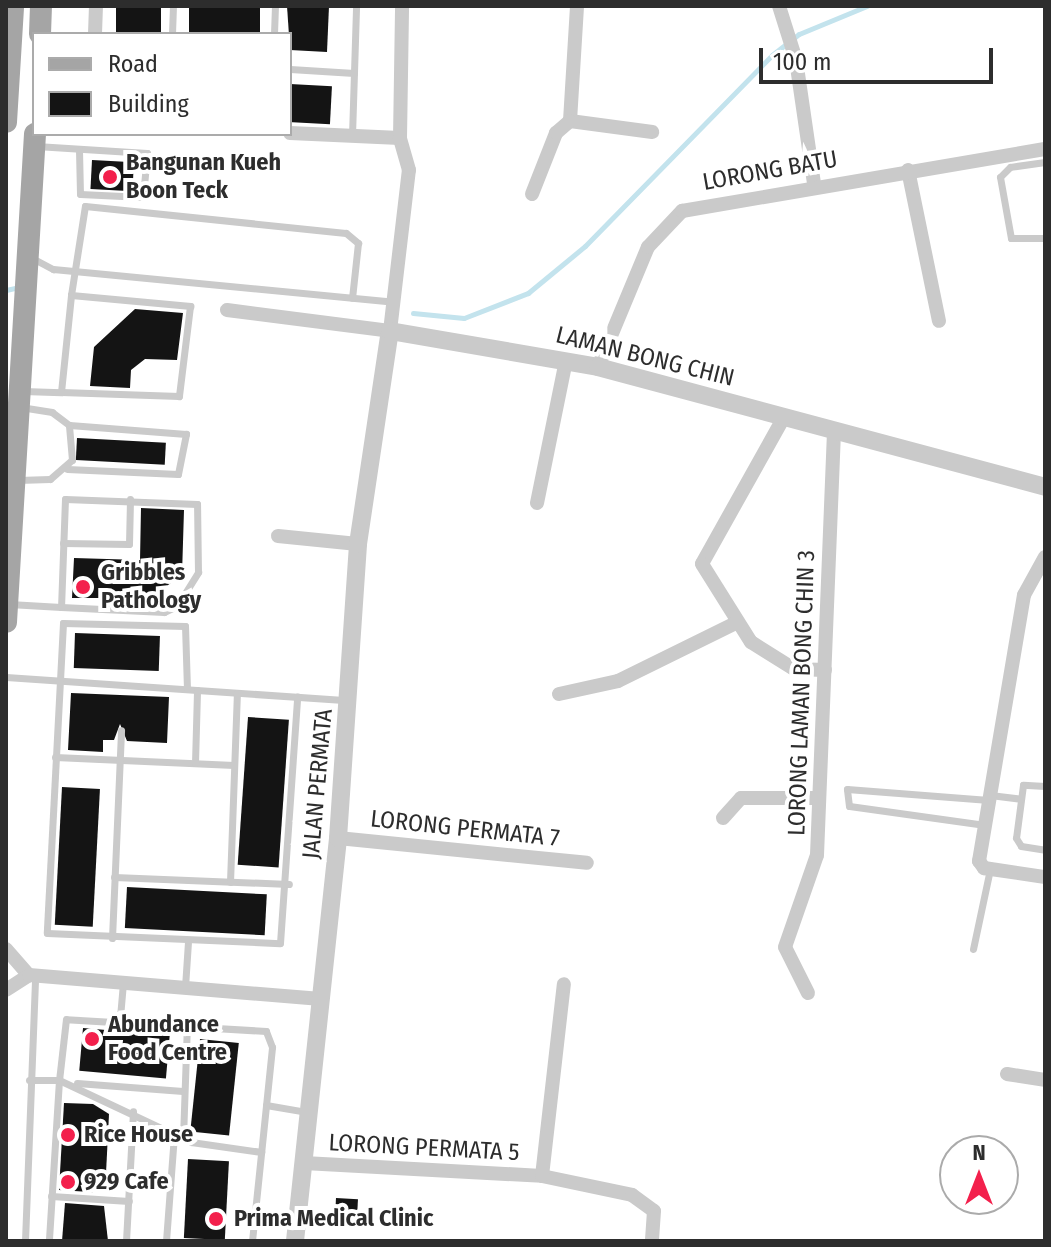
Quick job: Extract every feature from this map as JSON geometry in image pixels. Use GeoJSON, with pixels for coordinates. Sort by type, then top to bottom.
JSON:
{"type":"FeatureCollection","features":[{"type":"Feature","properties":{"kind":"main road"},"geometry":{"type":"LineString","coordinates":[[6,122],[13,6]]}},
{"type":"Feature","properties":{"kind":"main road"},"geometry":{"type":"LineString","coordinates":[[7,80],[22,69],[27,6]]}},
{"type":"Feature","properties":{"kind":"main road"},"geometry":{"type":"LineString","coordinates":[[40,32],[41,6]]}},
{"type":"Feature","properties":{"kind":"main road"},"geometry":{"type":"LineString","coordinates":[[6,622],[34,140]]}},
{"type":"Feature","properties":{"kind":"street"},"geometry":{"type":"LineString","coordinates":[[95,32],[96,6]]}},
{"type":"Feature","properties":{"kind":"street"},"geometry":{"type":"LineString","coordinates":[[390,331],[409,170],[400,138],[402,6]]}},
{"type":"Feature","properties":{"kind":"street"},"geometry":{"type":"LineString","coordinates":[[532,194],[556,133],[570,121],[577,6]]}},
{"type":"Feature","properties":{"kind":"street"},"geometry":{"type":"LineString","coordinates":[[779,6],[796,60],[814,184]]}},
{"type":"Feature","properties":{"kind":"street"},"geometry":{"type":"LineString","coordinates":[[570,121],[652,132]]}},
{"type":"Feature","properties":{"kind":"street"},"geometry":{"type":"LineString","coordinates":[[292,133],[400,138]]}},
{"type":"Feature","properties":{"kind":"street","name":"LORONG BATU"},"geometry":{"type":"LineString","coordinates":[[598,367],[648,247],[682,211],[814,184],[1045,149]]}},
{"type":"Feature","properties":{"kind":"street"},"geometry":{"type":"LineString","coordinates":[[908,170],[939,321]]}},
{"type":"Feature","properties":{"kind":"street","name":"LAMAN BONG CHIN"},"geometry":{"type":"LineString","coordinates":[[227,310],[390,331],[566,360],[1045,487]]}},
{"type":"Feature","properties":{"kind":"street","name":"JALAN PERMATA"},"geometry":{"type":"LineString","coordinates":[[295,1241],[338,838],[358,544],[390,331]]}},
{"type":"Feature","properties":{"kind":"street"},"geometry":{"type":"LineString","coordinates":[[537,503],[566,360]]}},
{"type":"Feature","properties":{"kind":"street"},"geometry":{"type":"LineString","coordinates":[[784,417],[702,555],[734,624],[782,663],[825,670]]}},
{"type":"Feature","properties":{"kind":"street","name":"LORONG LAMAN BONG CHIN 3"},"geometry":{"type":"LineString","coordinates":[[808,993],[785,947],[817,855],[834,430]]}},
{"type":"Feature","properties":{"kind":"street"},"geometry":{"type":"LineString","coordinates":[[278,536],[358,544]]}},
{"type":"Feature","properties":{"kind":"street"},"geometry":{"type":"LineString","coordinates":[[1045,557],[1042,578],[1024,595],[985,825],[984,865],[1045,877]]}},
{"type":"Feature","properties":{"kind":"street"},"geometry":{"type":"LineString","coordinates":[[559,694],[618,681],[734,624]]}},
{"type":"Feature","properties":{"kind":"street"},"geometry":{"type":"LineString","coordinates":[[723,818],[741,798],[819,798]]}},
{"type":"Feature","properties":{"kind":"street","name":"LORONG PERMATA 7"},"geometry":{"type":"LineString","coordinates":[[338,838],[587,863]]}},
{"type":"Feature","properties":{"kind":"street"},"geometry":{"type":"LineString","coordinates":[[6,949],[32,976]]}},
{"type":"Feature","properties":{"kind":"street"},"geometry":{"type":"LineString","coordinates":[[6,990],[32,976],[321,999]]}},
{"type":"Feature","properties":{"kind":"street","name":"LORONG PERMATA 5"},"geometry":{"type":"LineString","coordinates":[[542,1176],[564,984]]}},
{"type":"Feature","properties":{"kind":"street"},"geometry":{"type":"LineString","coordinates":[[1007,1074],[1045,1080]]}},
{"type":"Feature","properties":{"kind":"street","name":"LORONG PERMATA 5"},"geometry":{"type":"LineString","coordinates":[[304,1163],[542,1176],[646,1201],[654,1211],[652,1241]]}},
{"type":"Feature","properties":{"kind":"lane"},"geometry":{"type":"LineString","coordinates":[[172,32],[173,6]]}},
{"type":"Feature","properties":{"kind":"lane"},"geometry":{"type":"LineString","coordinates":[[274,32],[275,6]]}},
{"type":"Feature","properties":{"kind":"lane"},"geometry":{"type":"LineString","coordinates":[[352,137],[356,6]]}},
{"type":"Feature","properties":{"kind":"lane"},"geometry":{"type":"LineString","coordinates":[[292,69],[354,73]]}},
{"type":"Feature","properties":{"kind":"lane"},"geometry":{"type":"LineString","coordinates":[[34,140],[79,150],[147,153],[143,197],[80,194],[79,150]]}},
{"type":"Feature","properties":{"kind":"lane"},"geometry":{"type":"LineString","coordinates":[[1045,162],[1010,167],[1000,177],[1011,238],[1045,238]]}},
{"type":"Feature","properties":{"kind":"lane"},"geometry":{"type":"LineString","coordinates":[[61,392],[74,271],[85,206],[346,233],[358,243],[352,298]]}},
{"type":"Feature","properties":{"kind":"lane"},"geometry":{"type":"LineString","coordinates":[[26,275],[74,271],[393,302]]}},
{"type":"Feature","properties":{"kind":"lane"},"geometry":{"type":"LineString","coordinates":[[19,399],[61,392],[179,396],[187,369],[190,306],[71,295]]}},
{"type":"Feature","properties":{"kind":"lane"},"geometry":{"type":"LineString","coordinates":[[14,480],[50,479],[67,469],[178,474],[186,434],[69,425],[52,412],[19,399]]}},
{"type":"Feature","properties":{"kind":"lane"},"geometry":{"type":"LineString","coordinates":[[67,469],[69,425]]}},
{"type":"Feature","properties":{"kind":"lane"},"geometry":{"type":"LineString","coordinates":[[7,604],[61,607],[164,612],[177,606],[198,572],[197,504],[130,499],[65,499],[61,607]]}},
{"type":"Feature","properties":{"kind":"lane"},"geometry":{"type":"LineString","coordinates":[[63,543],[129,544],[130,499]]}},
{"type":"Feature","properties":{"kind":"lane"},"geometry":{"type":"LineString","coordinates":[[177,606],[182,625],[187,689]]}},
{"type":"Feature","properties":{"kind":"lane"},"geometry":{"type":"LineString","coordinates":[[182,625],[63,623],[47,933],[188,942],[280,943],[289,884],[297,697]]}},
{"type":"Feature","properties":{"kind":"lane"},"geometry":{"type":"LineString","coordinates":[[6,677],[349,700]]}},
{"type":"Feature","properties":{"kind":"lane"},"geometry":{"type":"LineString","coordinates":[[195,763],[197,690]]}},
{"type":"Feature","properties":{"kind":"lane"},"geometry":{"type":"LineString","coordinates":[[230,882],[237,693]]}},
{"type":"Feature","properties":{"kind":"lane"},"geometry":{"type":"LineString","coordinates":[[112,938],[121,730]]}},
{"type":"Feature","properties":{"kind":"lane"},"geometry":{"type":"LineString","coordinates":[[55,757],[234,765]]}},
{"type":"Feature","properties":{"kind":"lane"},"geometry":{"type":"LineString","coordinates":[[1045,786],[1024,783],[1017,842],[1045,850]]}},
{"type":"Feature","properties":{"kind":"lane"},"geometry":{"type":"LineString","coordinates":[[985,825],[849,806],[847,789],[1021,799]]}},
{"type":"Feature","properties":{"kind":"lane"},"geometry":{"type":"LineString","coordinates":[[973,949],[984,865]]}},
{"type":"Feature","properties":{"kind":"lane"},"geometry":{"type":"LineString","coordinates":[[114,877],[289,884]]}},
{"type":"Feature","properties":{"kind":"lane"},"geometry":{"type":"LineString","coordinates":[[185,988],[188,942]]}},
{"type":"Feature","properties":{"kind":"lane"},"geometry":{"type":"LineString","coordinates":[[25,1241],[32,976]]}},
{"type":"Feature","properties":{"kind":"lane"},"geometry":{"type":"LineString","coordinates":[[120,1017],[123,983]]}},
{"type":"Feature","properties":{"kind":"lane"},"geometry":{"type":"LineString","coordinates":[[49,1241],[66,1019],[120,1017],[266,1031],[272,1047],[252,1241]]}},
{"type":"Feature","properties":{"kind":"lane"},"geometry":{"type":"LineString","coordinates":[[183,1138],[187,1022]]}},
{"type":"Feature","properties":{"kind":"lane"},"geometry":{"type":"LineString","coordinates":[[29,1080],[183,1091]]}},
{"type":"Feature","properties":{"kind":"lane"},"geometry":{"type":"LineString","coordinates":[[71,1082],[183,1138],[261,1152]]}},
{"type":"Feature","properties":{"kind":"lane"},"geometry":{"type":"LineString","coordinates":[[266,1105],[310,1112]]}},
{"type":"Feature","properties":{"kind":"lane"},"geometry":{"type":"LineString","coordinates":[[126,1241],[133,1111]]}},
{"type":"Feature","properties":{"kind":"lane"},"geometry":{"type":"LineString","coordinates":[[166,1241],[174,1134]]}},
{"type":"Feature","properties":{"kind":"lane"},"geometry":{"type":"LineString","coordinates":[[51,1196],[129,1201]]}},
{"type":"Feature","properties":{"kind":"building"},"geometry":{"type":"Polygon","coordinates":[[[116,6],[161,6],[161,32],[116,32],[116,6]]]}},
{"type":"Feature","properties":{"kind":"building"},"geometry":{"type":"Polygon","coordinates":[[[189,6],[260,6],[260,32],[189,32],[189,6]]]}},
{"type":"Feature","properties":{"kind":"building"},"geometry":{"type":"Polygon","coordinates":[[[287,6],[329,6],[327,52],[292,50],[292,32],[289,32],[287,6]]]}},
{"type":"Feature","properties":{"kind":"building"},"geometry":{"type":"Polygon","coordinates":[[[292,84],[332,86],[330,124],[292,122],[292,84]]]}},
{"type":"Feature","properties":{"kind":"building","name":"Bangunan Kueh Boon Teck"},"geometry":{"type":"Polygon","coordinates":[[[92,160],[134,162],[132,191],[90,189],[92,160]]]}},
{"type":"Feature","properties":{"kind":"building"},"geometry":{"type":"Polygon","coordinates":[[[135,309],[183,313],[177,360],[145,359],[131,370],[130,388],[90,386],[94,347],[135,309]]]}},
{"type":"Feature","properties":{"kind":"building"},"geometry":{"type":"Polygon","coordinates":[[[77,438],[166,443],[165,465],[76,460],[77,438]]]}},
{"type":"Feature","properties":{"kind":"building"},"geometry":{"type":"Polygon","coordinates":[[[141,508],[184,510],[182,575],[150,598],[72,598],[74,558],[140,560],[141,508]]]}},
{"type":"Feature","properties":{"kind":"building"},"geometry":{"type":"Polygon","coordinates":[[[75,633],[160,636],[159,671],[74,668],[75,633]]]}},
{"type":"Feature","properties":{"kind":"building"},"geometry":{"type":"Polygon","coordinates":[[[71,693],[169,697],[167,743],[127,741],[120,724],[114,740],[103,740],[103,752],[68,750],[71,693]]]}},
{"type":"Feature","properties":{"kind":"building"},"geometry":{"type":"Polygon","coordinates":[[[248,717],[289,720],[279,867],[238,865],[248,717]]]}},
{"type":"Feature","properties":{"kind":"building"},"geometry":{"type":"Polygon","coordinates":[[[62,787],[100,789],[93,927],[55,925],[62,787]]]}},
{"type":"Feature","properties":{"kind":"building"},"geometry":{"type":"Polygon","coordinates":[[[127,887],[267,894],[265,935],[125,928],[127,887]]]}},
{"type":"Feature","properties":{"kind":"building"},"geometry":{"type":"Polygon","coordinates":[[[83,1028],[170,1036],[166,1078],[79,1071],[83,1028]]]}},
{"type":"Feature","properties":{"kind":"building"},"geometry":{"type":"Polygon","coordinates":[[[200,1039],[239,1043],[229,1136],[190,1131],[200,1039]]]}},
{"type":"Feature","properties":{"kind":"building"},"geometry":{"type":"Polygon","coordinates":[[[64,1103],[93,1104],[109,1114],[105,1193],[59,1190],[64,1103]]]}},
{"type":"Feature","properties":{"kind":"building"},"geometry":{"type":"Polygon","coordinates":[[[188,1159],[229,1161],[225,1240],[184,1238],[188,1159]]]}},
{"type":"Feature","properties":{"kind":"building"},"geometry":{"type":"Polygon","coordinates":[[[336,1198],[358,1199],[356,1228],[334,1227],[336,1198]]]}},
{"type":"Feature","properties":{"kind":"building"},"geometry":{"type":"Polygon","coordinates":[[[65,1203],[104,1206],[108,1241],[62,1241],[65,1203]]]}},
{"type":"Feature","properties":{"kind":"waterway"},"geometry":{"type":"LineString","coordinates":[[413,313],[464,318],[528,293],[585,246],[772,55],[799,34],[867,6]]}},
{"type":"Feature","properties":{"kind":"waterway"},"geometry":{"type":"LineString","coordinates":[[6,290],[19,287]]}},
{"type":"Feature","properties":{"kind":"place","name":"Bangunan Kueh Boon Teck"},"geometry":{"type":"Point","coordinates":[110,177]}},
{"type":"Feature","properties":{"kind":"place","name":"Gribbles Pathology"},"geometry":{"type":"Point","coordinates":[83,587]}},
{"type":"Feature","properties":{"kind":"place","name":"Abundance Food Centre"},"geometry":{"type":"Point","coordinates":[92,1039]}},
{"type":"Feature","properties":{"kind":"place","name":"Rice House"},"geometry":{"type":"Point","coordinates":[68,1135]}},
{"type":"Feature","properties":{"kind":"place","name":"929 Cafe"},"geometry":{"type":"Point","coordinates":[68,1182]}},
{"type":"Feature","properties":{"kind":"place","name":"Prima Medical Clinic"},"geometry":{"type":"Point","coordinates":[216,1219]}}]}
